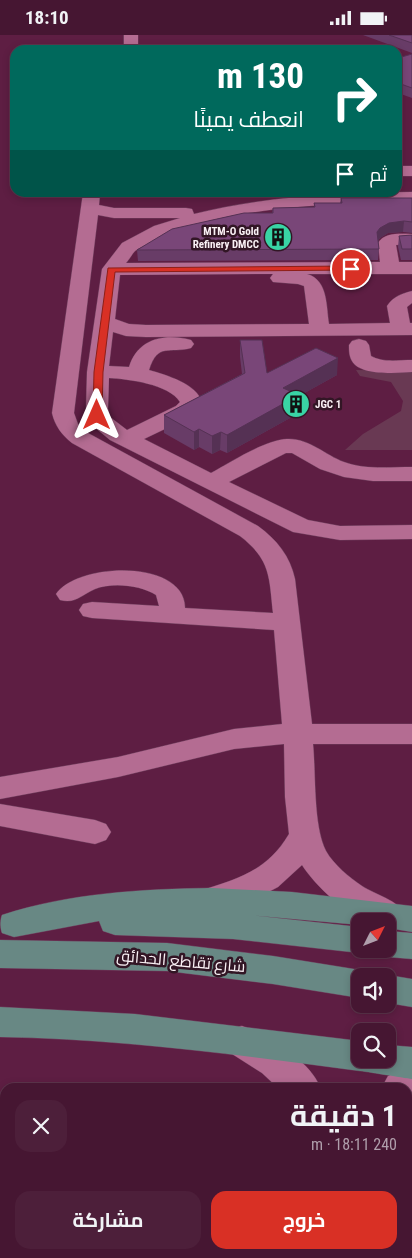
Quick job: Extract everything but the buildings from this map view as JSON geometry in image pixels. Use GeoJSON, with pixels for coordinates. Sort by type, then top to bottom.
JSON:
{"type":"FeatureCollection","features":[{"type":"Feature","properties":{"kind":"main road"},"geometry":{"type":"LineString","coordinates":[[5,934],[93,909],[132,904],[207,901],[300,905],[397,926],[412,946]]}},
{"type":"Feature","properties":{"kind":"main road"},"geometry":{"type":"LineString","coordinates":[[5,934],[124,922],[179,923],[279,930],[351,939]]}},
{"type":"Feature","properties":{"kind":"main road","name":"شارع تقاطع الحدائق"},"geometry":{"type":"LineString","coordinates":[[5,934],[273,970],[351,983]]}},
{"type":"Feature","properties":{"kind":"main road"},"geometry":{"type":"LineString","coordinates":[[396,990],[412,993]]}},
{"type":"Feature","properties":{"kind":"main road"},"geometry":{"type":"LineString","coordinates":[[0,1022],[95,1025],[351,1055]]}},
{"type":"Feature","properties":{"kind":"main road"},"geometry":{"type":"LineString","coordinates":[[396,1061],[412,1063]]}},
{"type":"Feature","properties":{"kind":"street"},"geometry":{"type":"LineString","coordinates":[[90,208],[102,218],[130,215],[177,218],[312,201],[412,197]]}},
{"type":"Feature","properties":{"kind":"street"},"geometry":{"type":"LineString","coordinates":[[90,208],[63,413],[67,426],[80,438],[237,523],[260,539],[276,558],[280,567],[287,622],[305,835],[312,855],[325,873],[343,891],[397,926]]}},
{"type":"Feature","properties":{"kind":"street"},"geometry":{"type":"LineString","coordinates":[[130,215],[149,219],[157,223],[159,227],[154,232]]}},
{"type":"Feature","properties":{"kind":"street"},"geometry":{"type":"LineString","coordinates":[[177,218],[130,247],[120,255],[111,269],[98,381],[97,409],[100,420],[111,431],[291,523],[314,530],[340,533],[412,532]]}},
{"type":"Feature","properties":{"kind":"street"},"geometry":{"type":"LineString","coordinates":[[390,268],[387,243],[396,239],[412,239]]}},
{"type":"Feature","properties":{"kind":"street"},"geometry":{"type":"LineString","coordinates":[[111,269],[412,268]]}},
{"type":"Feature","properties":{"kind":"street"},"geometry":{"type":"LineString","coordinates":[[279,278],[302,279],[312,283],[320,330]]}},
{"type":"Feature","properties":{"kind":"street"},"geometry":{"type":"LineString","coordinates":[[408,334],[397,306],[403,300],[412,297]]}},
{"type":"Feature","properties":{"kind":"street"},"geometry":{"type":"LineString","coordinates":[[104,322],[126,330],[146,331],[320,330],[408,334]]}},
{"type":"Feature","properties":{"kind":"street"},"geometry":{"type":"LineString","coordinates":[[148,377],[145,352],[151,348],[170,344],[359,345],[408,334]]}},
{"type":"Feature","properties":{"kind":"street"},"geometry":{"type":"LineString","coordinates":[[359,345],[362,359],[369,364],[412,366]]}},
{"type":"Feature","properties":{"kind":"street"},"geometry":{"type":"LineString","coordinates":[[98,381],[137,387],[148,377]]}},
{"type":"Feature","properties":{"kind":"street"},"geometry":{"type":"LineString","coordinates":[[127,439],[184,411],[191,403],[186,394],[148,377]]}},
{"type":"Feature","properties":{"kind":"street"},"geometry":{"type":"LineString","coordinates":[[211,482],[287,445],[297,447],[325,463],[342,469],[377,474],[412,474]]}},
{"type":"Feature","properties":{"kind":"street"},"geometry":{"type":"LineString","coordinates":[[69,594],[94,580],[126,578],[155,584],[168,592],[172,603],[171,615]]}},
{"type":"Feature","properties":{"kind":"street"},"geometry":{"type":"LineString","coordinates":[[92,610],[287,622]]}},
{"type":"Feature","properties":{"kind":"street"},"geometry":{"type":"LineString","coordinates":[[0,787],[118,767],[234,739],[270,735],[412,734]]}},
{"type":"Feature","properties":{"kind":"street"},"geometry":{"type":"LineString","coordinates":[[0,815],[95,832]]}},
{"type":"Feature","properties":{"kind":"street"},"geometry":{"type":"LineString","coordinates":[[207,901],[230,896],[251,888],[270,877],[285,865],[305,835]]}},
{"type":"Feature","properties":{"kind":"street"},"geometry":{"type":"LineString","coordinates":[[242,1041],[275,1061],[297,1083]]}},
{"type":"Feature","properties":{"kind":"shaded area"},"geometry":{"type":"Polygon","coordinates":[[[356,370],[412,371],[412,450],[345,450],[363,434],[401,411],[403,401],[391,382],[360,376],[356,370]]]}},
{"type":"Feature","properties":{"kind":"place","name":"MTM-O Gold Refinery DMCC"},"geometry":{"type":"Point","coordinates":[278,237]}},
{"type":"Feature","properties":{"kind":"place","name":"JGC 1"},"geometry":{"type":"Point","coordinates":[296,404]}},
{"type":"Feature","properties":{"kind":"route"},"geometry":{"type":"LineString","coordinates":[[97,415],[98,372],[111,269],[351,269]]}}]}
